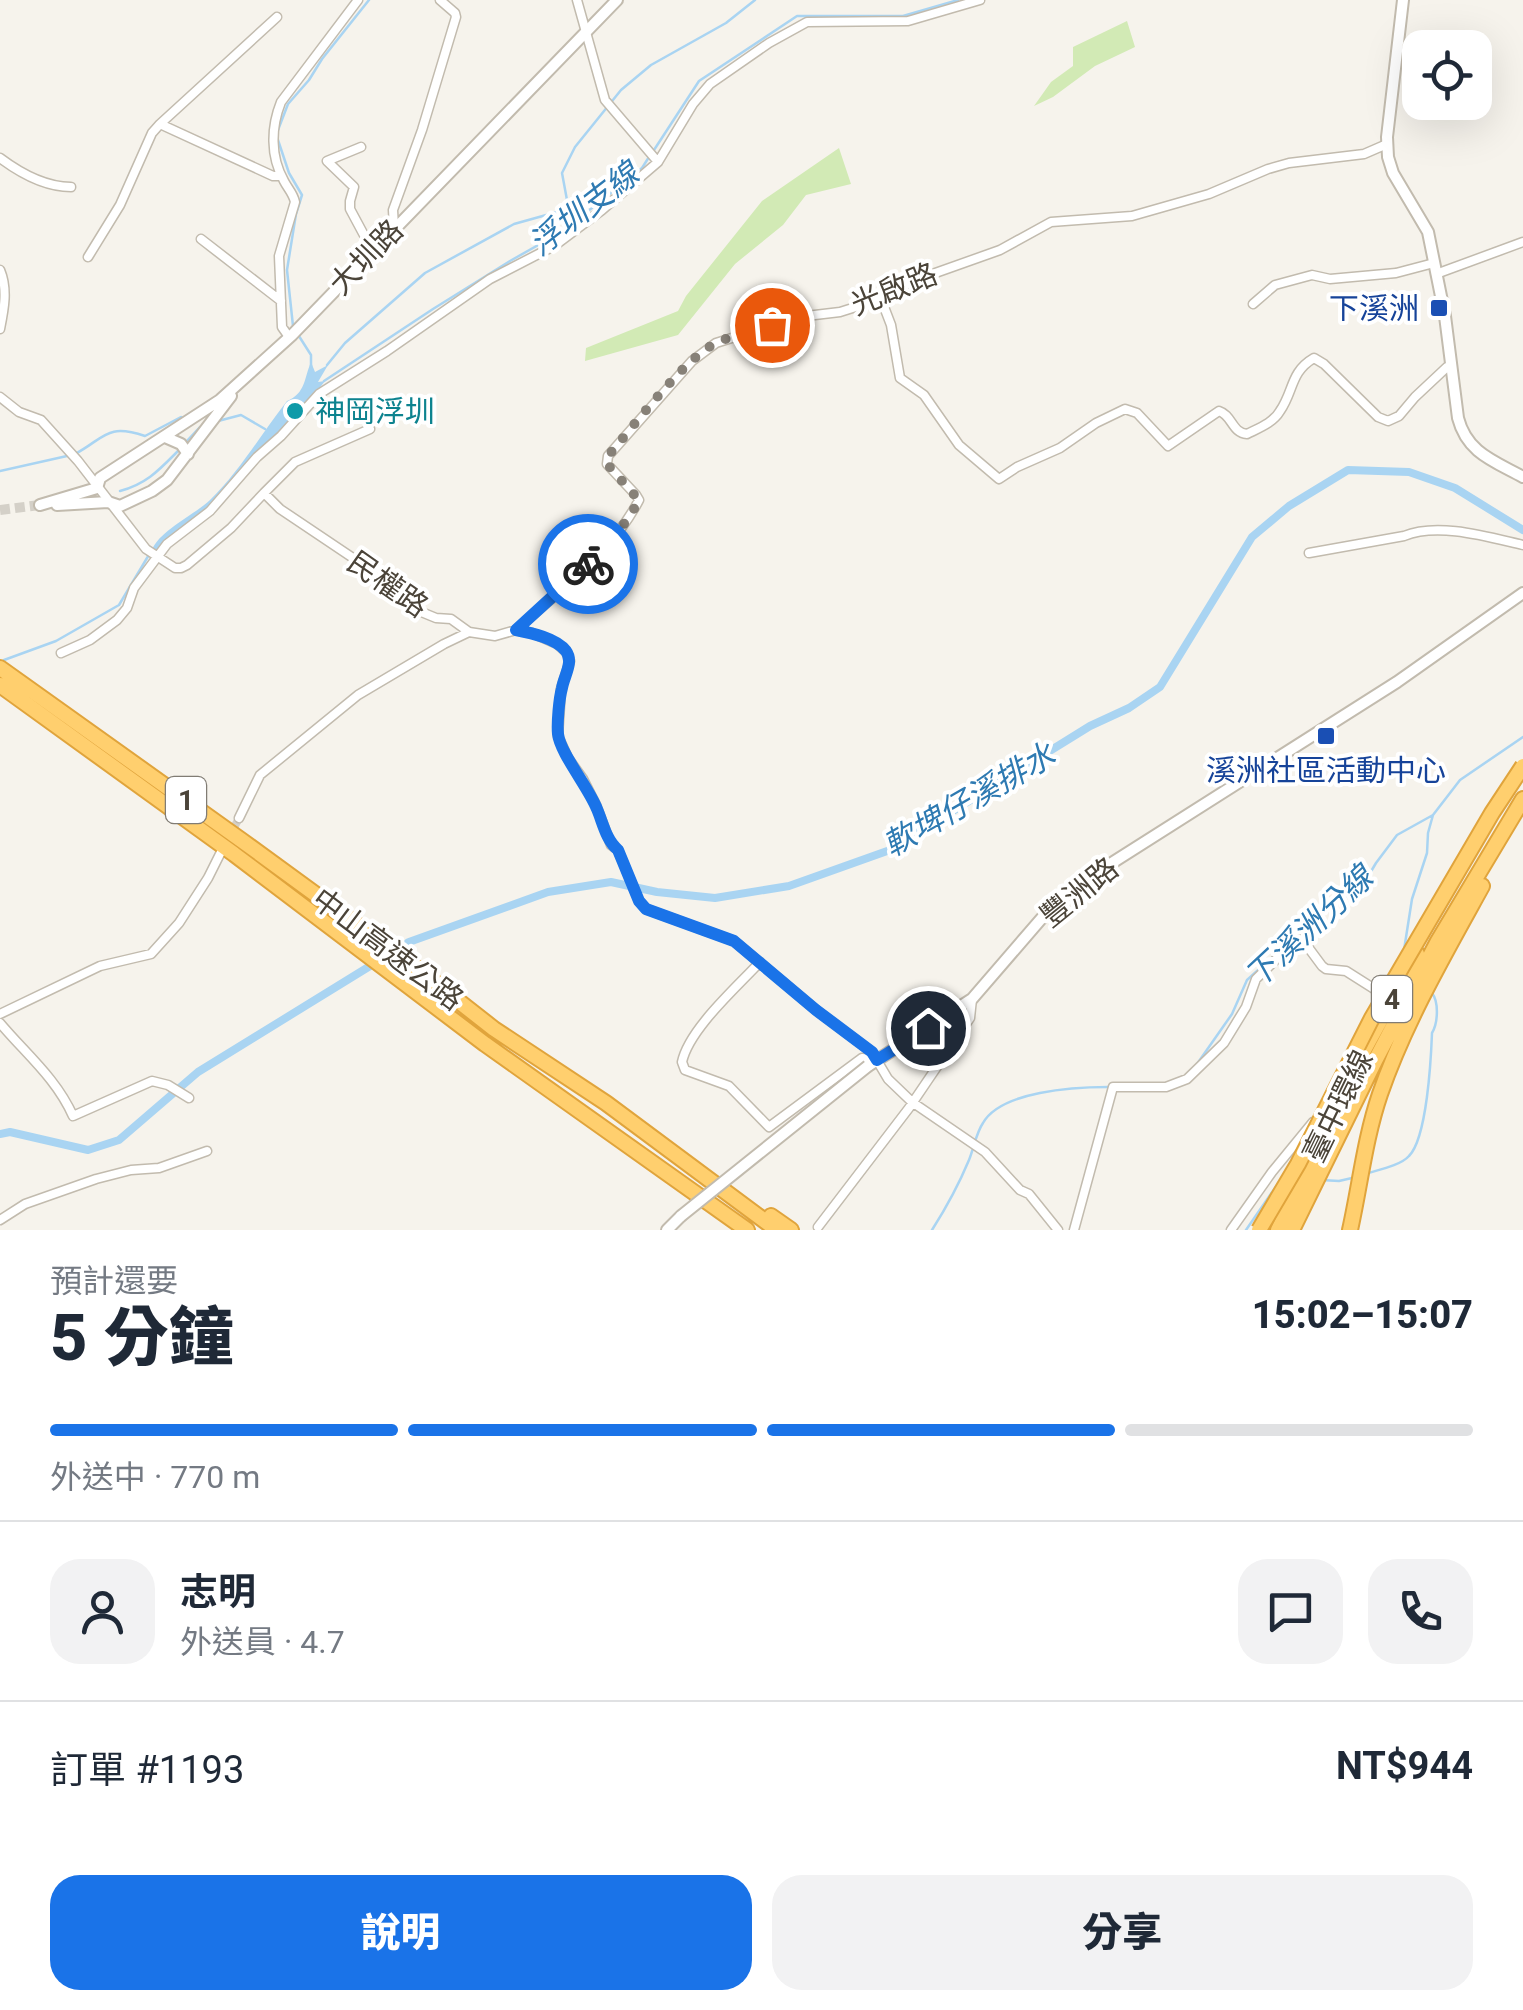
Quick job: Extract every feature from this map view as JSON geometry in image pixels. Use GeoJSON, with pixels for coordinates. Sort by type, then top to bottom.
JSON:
{"type":"FeatureCollection","features":[{"type":"Feature","properties":{"kind":"highway","name":"中山高速公路"},"geometry":{"type":"LineString","coordinates":[[0,668],[415,967],[494,1030],[606,1104],[777,1230]]}},
{"type":"Feature","properties":{"kind":"highway","name":"中山高速公路"},"geometry":{"type":"LineString","coordinates":[[0,685],[234,854],[485,1044],[748,1230]]}},
{"type":"Feature","properties":{"kind":"highway"},"geometry":{"type":"LineString","coordinates":[[1259,1230],[1298,1164],[1372,1018],[1523,767]]}},
{"type":"Feature","properties":{"kind":"highway","name":"臺中環線"},"geometry":{"type":"LineString","coordinates":[[1278,1230],[1374,1032],[1495,819],[1523,778]]}},
{"type":"Feature","properties":{"kind":"highway","name":"臺中環線"},"geometry":{"type":"LineString","coordinates":[[1292,1230],[1430,958],[1523,799]]}},
{"type":"Feature","properties":{"kind":"highway"},"geometry":{"type":"LineString","coordinates":[[1352,1230],[1366,1147],[1394,1056],[1450,943],[1523,817]]}},
{"type":"Feature","properties":{"kind":"highway"},"geometry":{"type":"LineString","coordinates":[[606,1104],[620,1107],[791,1230]]}},
{"type":"Feature","properties":{"kind":"highway"},"geometry":{"type":"LineString","coordinates":[[616,1135],[730,1230]]}},
{"type":"Feature","properties":{"kind":"street"},"geometry":{"type":"LineString","coordinates":[[293,333],[282,327],[280,256],[295,202],[281,176],[273,140],[274,122],[280,102],[358,0]]}},
{"type":"Feature","properties":{"kind":"street"},"geometry":{"type":"LineString","coordinates":[[394,227],[392,210],[422,130],[456,17],[440,0]]}},
{"type":"Feature","properties":{"kind":"street"},"geometry":{"type":"LineString","coordinates":[[576,0],[599,85],[608,104],[654,156]]}},
{"type":"Feature","properties":{"kind":"street","name":"大圳路"},"geometry":{"type":"LineString","coordinates":[[98,488],[100,478],[188,422],[240,383],[617,0]]}},
{"type":"Feature","properties":{"kind":"street"},"geometry":{"type":"LineString","coordinates":[[62,652],[90,640],[117,620],[128,608],[153,553],[210,511],[315,398],[490,279],[554,246],[624,193],[710,84],[792,28],[812,21],[908,21],[980,0]]}},
{"type":"Feature","properties":{"kind":"street"},"geometry":{"type":"LineString","coordinates":[[1403,0],[1387,144],[1393,173],[1426,227],[1458,418],[1466,438],[1476,451],[1523,477]]}},
{"type":"Feature","properties":{"kind":"street"},"geometry":{"type":"LineString","coordinates":[[88,256],[120,204],[152,133],[277,16]]}},
{"type":"Feature","properties":{"kind":"street"},"geometry":{"type":"LineString","coordinates":[[160,124],[281,176]]}},
{"type":"Feature","properties":{"kind":"street","name":"光啟路"},"geometry":{"type":"LineString","coordinates":[[516,630],[599,554],[634,509],[639,500],[607,464],[608,456],[692,361],[716,343],[798,317],[840,312],[882,299],[910,282],[1000,250],[1052,222],[1132,216],[1224,189],[1268,169],[1364,154],[1387,144]]}},
{"type":"Feature","properties":{"kind":"street"},"geometry":{"type":"LineString","coordinates":[[361,147],[326,161],[354,187],[350,209],[372,250]]}},
{"type":"Feature","properties":{"kind":"street"},"geometry":{"type":"LineString","coordinates":[[0,158],[22,174],[71,187]]}},
{"type":"Feature","properties":{"kind":"street"},"geometry":{"type":"LineString","coordinates":[[201,239],[281,302]]}},
{"type":"Feature","properties":{"kind":"street"},"geometry":{"type":"LineString","coordinates":[[1253,304],[1275,285],[1312,274],[1330,278],[1396,274],[1435,268],[1523,242]]}},
{"type":"Feature","properties":{"kind":"street"},"geometry":{"type":"LineString","coordinates":[[0,270],[5,296],[0,329]]}},
{"type":"Feature","properties":{"kind":"street"},"geometry":{"type":"LineString","coordinates":[[882,299],[891,324],[900,378],[924,395],[959,445],[999,479],[1125,409],[1136,413],[1169,446],[1218,412],[1224,413],[1240,432],[1249,433],[1279,413],[1296,375],[1312,358],[1324,364],[1378,418],[1388,421],[1400,416],[1415,397],[1451,367]]}},
{"type":"Feature","properties":{"kind":"street"},"geometry":{"type":"LineString","coordinates":[[98,488],[40,506],[108,502],[120,506],[152,491],[168,480],[185,449],[210,424],[240,383]]}},
{"type":"Feature","properties":{"kind":"street"},"geometry":{"type":"LineString","coordinates":[[0,397],[19,412],[41,420],[153,553],[176,568],[231,528],[295,462],[370,429]]}},
{"type":"Feature","properties":{"kind":"street"},"geometry":{"type":"LineString","coordinates":[[165,437],[185,449]]}},
{"type":"Feature","properties":{"kind":"street","name":"民權路"},"geometry":{"type":"LineString","coordinates":[[264,493],[280,509],[353,558],[375,581],[414,610],[452,619],[469,632],[495,636],[516,630],[532,633],[566,652],[570,661],[561,690],[558,736],[618,850],[639,901],[646,909],[734,941],[760,962]]}},
{"type":"Feature","properties":{"kind":"street"},"geometry":{"type":"LineString","coordinates":[[1309,553],[1418,530],[1465,532],[1523,545]]}},
{"type":"Feature","properties":{"kind":"street","name":"豐洲路"},"geometry":{"type":"LineString","coordinates":[[667,1230],[872,1063],[972,999],[1054,904],[1085,880],[1397,682],[1523,593]]}},
{"type":"Feature","properties":{"kind":"street"},"geometry":{"type":"LineString","coordinates":[[239,818],[260,775],[344,706],[381,680],[469,632]]}},
{"type":"Feature","properties":{"kind":"street"},"geometry":{"type":"LineString","coordinates":[[1231,1230],[1326,1103],[1523,767]]}},
{"type":"Feature","properties":{"kind":"street"},"geometry":{"type":"LineString","coordinates":[[0,1014],[100,966],[151,954],[179,923],[221,852]]}},
{"type":"Feature","properties":{"kind":"street"},"geometry":{"type":"LineString","coordinates":[[1074,1230],[1113,1087],[1166,1087],[1187,1079],[1224,1043],[1256,980],[1296,940],[1302,939],[1326,969],[1346,971],[1387,997]]}},
{"type":"Feature","properties":{"kind":"street"},"geometry":{"type":"LineString","coordinates":[[872,1063],[872,1052],[760,962],[740,979],[688,1045],[682,1062],[685,1070],[729,1086],[769,1127],[862,1058],[912,1102],[976,1144],[1028,1194],[1058,1230]]}},
{"type":"Feature","properties":{"kind":"street"},"geometry":{"type":"LineString","coordinates":[[818,1227],[970,1018],[972,999]]}},
{"type":"Feature","properties":{"kind":"street"},"geometry":{"type":"LineString","coordinates":[[0,1023],[26,1054],[38,1062],[73,1116],[152,1081],[168,1085],[189,1098]]}},
{"type":"Feature","properties":{"kind":"street"},"geometry":{"type":"LineString","coordinates":[[0,1219],[25,1204],[96,1178],[159,1168],[207,1151]]}},
{"type":"Feature","properties":{"kind":"green space"},"geometry":{"type":"Polygon","coordinates":[[[1127,21],[1135,47],[1095,66],[1034,106],[1051,82],[1073,66],[1073,47],[1127,21]]]}},
{"type":"Feature","properties":{"kind":"green space"},"geometry":{"type":"Polygon","coordinates":[[[839,148],[851,184],[806,195],[783,225],[735,264],[678,335],[585,361],[586,348],[678,311],[762,201],[839,148]]]}},
{"type":"Feature","properties":{"kind":"water"},"geometry":{"type":"Polygon","coordinates":[[[311,362],[315,372],[328,365],[318,382],[325,381],[318,390],[211,510],[159,549],[152,550],[162,536],[210,500],[231,477],[287,401],[301,389],[311,362]]]}},
{"type":"Feature","properties":{"kind":"waterway"},"geometry":{"type":"LineString","coordinates":[[278,130],[288,104],[369,0]]}},
{"type":"Feature","properties":{"kind":"waterway"},"geometry":{"type":"LineString","coordinates":[[327,365],[345,343],[425,273],[514,224],[564,208],[567,200],[562,173],[575,147],[621,90],[651,65],[726,23],[755,0]]}},
{"type":"Feature","properties":{"kind":"waterway","name":"浮圳支線"},"geometry":{"type":"LineString","coordinates":[[654,150],[699,81],[797,16],[903,16],[958,0]]}},
{"type":"Feature","properties":{"kind":"waterway"},"geometry":{"type":"LineString","coordinates":[[277,137],[289,173],[302,195],[287,270],[293,326]]}},
{"type":"Feature","properties":{"kind":"waterway","name":"浮圳支線"},"geometry":{"type":"LineString","coordinates":[[324,381],[433,309],[563,231],[642,168],[649,157]]}},
{"type":"Feature","properties":{"kind":"waterway"},"geometry":{"type":"LineString","coordinates":[[297,333],[311,355],[311,366]]}},
{"type":"Feature","properties":{"kind":"waterway"},"geometry":{"type":"LineString","coordinates":[[218,421],[241,415],[265,429]]}},
{"type":"Feature","properties":{"kind":"waterway"},"geometry":{"type":"LineString","coordinates":[[75,454],[114,432],[145,436],[183,419]]}},
{"type":"Feature","properties":{"kind":"waterway"},"geometry":{"type":"LineString","coordinates":[[184,444],[200,427]]}},
{"type":"Feature","properties":{"kind":"waterway"},"geometry":{"type":"LineString","coordinates":[[120,491],[146,480],[179,450]]}},
{"type":"Feature","properties":{"kind":"waterway"},"geometry":{"type":"LineString","coordinates":[[0,471],[67,456]]}},
{"type":"Feature","properties":{"kind":"waterway","name":"軟埤仔溪排水"},"geometry":{"type":"LineString","coordinates":[[0,1134],[10,1132],[88,1150],[119,1140],[198,1072],[409,942],[548,892],[611,882],[715,898],[789,886],[890,850],[1160,687],[1252,537],[1289,506],[1348,470],[1409,472],[1455,488],[1523,530]]}},
{"type":"Feature","properties":{"kind":"waterway"},"geometry":{"type":"LineString","coordinates":[[4,660],[56,641],[119,605],[150,553]]}},
{"type":"Feature","properties":{"kind":"waterway"},"geometry":{"type":"LineString","coordinates":[[1404,950],[1433,815],[1460,780],[1523,737]]}},
{"type":"Feature","properties":{"kind":"waterway","name":"下溪洲分線"},"geometry":{"type":"LineString","coordinates":[[1293,938],[1310,919],[1363,885],[1397,835],[1433,815]]}},
{"type":"Feature","properties":{"kind":"waterway","name":"下溪洲分線"},"geometry":{"type":"LineString","coordinates":[[1197,1064],[1232,1014],[1247,980],[1287,944]]}},
{"type":"Feature","properties":{"kind":"waterway"},"geometry":{"type":"LineString","coordinates":[[1365,1174],[1400,1162],[1415,1147],[1424,1116],[1436,1018],[1432,993]]}},
{"type":"Feature","properties":{"kind":"waterway","name":"下溪洲分線"},"geometry":{"type":"LineString","coordinates":[[932,1230],[961,1178],[981,1127],[992,1112],[1040,1093],[1108,1087]]}},
{"type":"Feature","properties":{"kind":"waterway"},"geometry":{"type":"LineString","coordinates":[[1321,1180],[1352,1178]]}},
{"type":"Feature","properties":{"kind":"waterway"},"geometry":{"type":"LineString","coordinates":[[1246,1230],[1279,1182]]}},
{"type":"Feature","properties":{"kind":"tunnel"},"geometry":{"type":"LineString","coordinates":[[0,510],[40,505]]}},
{"type":"Feature","properties":{"kind":"tunnel"},"geometry":{"type":"LineString","coordinates":[[223,849],[239,818]]}},
{"type":"Feature","properties":{"kind":"way so far"},"geometry":{"type":"LineString","coordinates":[[588,564],[639,500],[607,464],[608,456],[703,352],[716,343],[772,325]]}},
{"type":"Feature","properties":{"kind":"place","name":"下溪洲"},"geometry":{"type":"Point","coordinates":[1439,308]}},
{"type":"Feature","properties":{"kind":"place","name":"神岡浮圳"},"geometry":{"type":"Point","coordinates":[295,411]}},
{"type":"Feature","properties":{"kind":"place","name":"溪洲社區活動中心"},"geometry":{"type":"Point","coordinates":[1326,736]}},
{"type":"Feature","properties":{"kind":"route"},"geometry":{"type":"LineString","coordinates":[[588,564],[516,630],[532,633],[566,652],[570,661],[561,690],[558,736],[596,805],[639,901],[646,909],[734,941],[877,1060],[928,1028]]}}]}
